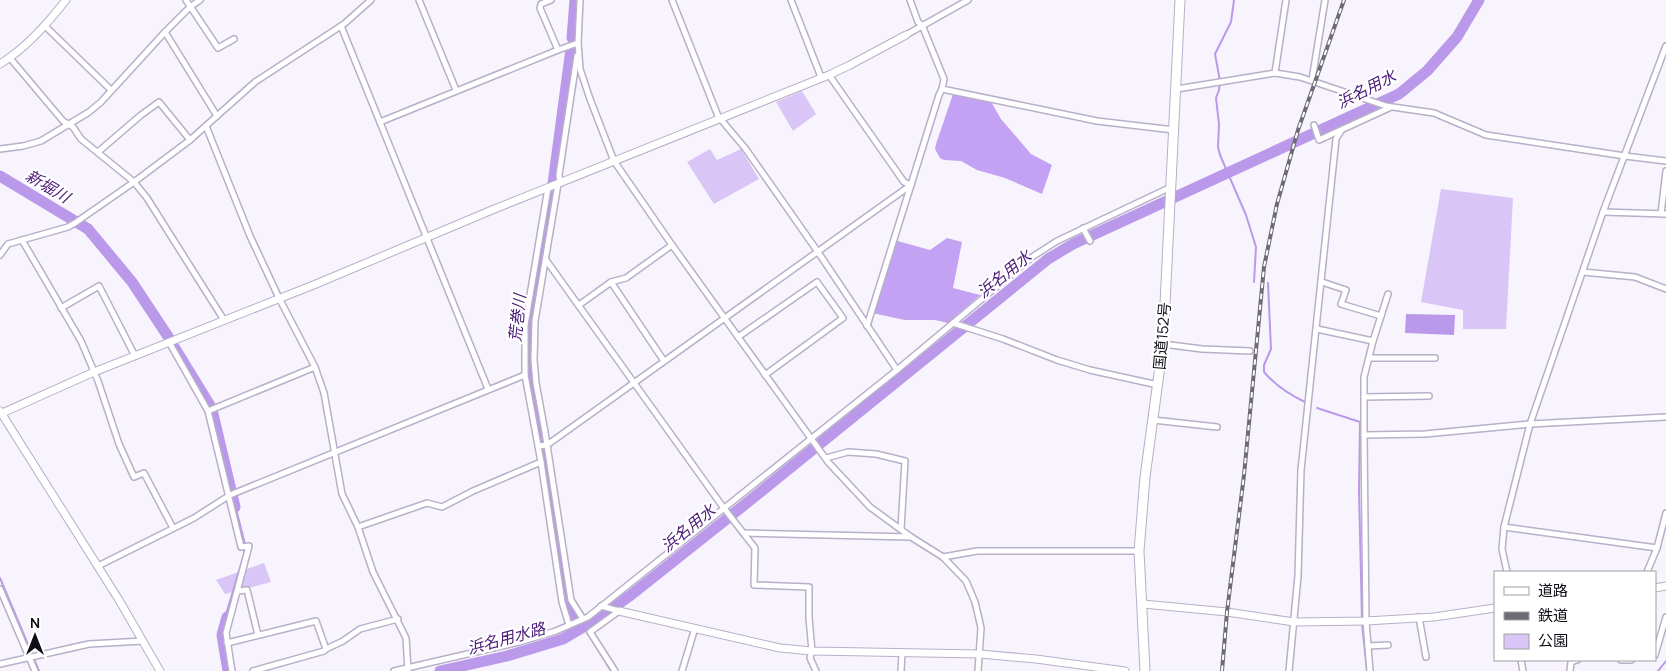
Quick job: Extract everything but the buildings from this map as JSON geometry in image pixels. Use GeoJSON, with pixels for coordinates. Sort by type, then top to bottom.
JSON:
{"type":"FeatureCollection","features":[{"type":"Feature","properties":{"kind":"highway","name":"国道152号"},"geometry":{"type":"LineString","coordinates":[[1145,671],[1139,551],[1145,477],[1163,344],[1180,0]]}},
{"type":"Feature","properties":{"kind":"street"},"geometry":{"type":"LineString","coordinates":[[0,64],[10,58],[45,26],[66,0]]}},
{"type":"Feature","properties":{"kind":"street"},"geometry":{"type":"LineString","coordinates":[[186,0],[218,48],[234,39]]}},
{"type":"Feature","properties":{"kind":"street"},"geometry":{"type":"LineString","coordinates":[[0,149],[41,141],[101,102],[165,32],[190,7],[200,0]]}},
{"type":"Feature","properties":{"kind":"street"},"geometry":{"type":"LineString","coordinates":[[0,254],[8,244],[68,228],[190,140],[255,82],[341,26],[371,0]]}},
{"type":"Feature","properties":{"kind":"street"},"geometry":{"type":"LineString","coordinates":[[419,0],[456,90]]}},
{"type":"Feature","properties":{"kind":"street"},"geometry":{"type":"LineString","coordinates":[[551,0],[541,4],[540,8],[558,50]]}},
{"type":"Feature","properties":{"kind":"street"},"geometry":{"type":"LineString","coordinates":[[580,0],[578,43],[580,70],[614,161],[811,440],[826,458],[870,507],[911,537],[943,557],[966,582],[975,602],[981,628],[978,671]]}},
{"type":"Feature","properties":{"kind":"street"},"geometry":{"type":"LineString","coordinates":[[672,0],[718,116],[745,148],[897,370]]}},
{"type":"Feature","properties":{"kind":"street"},"geometry":{"type":"LineString","coordinates":[[792,0],[821,77]]}},
{"type":"Feature","properties":{"kind":"street"},"geometry":{"type":"LineString","coordinates":[[867,326],[944,79],[910,0]]}},
{"type":"Feature","properties":{"kind":"street"},"geometry":{"type":"LineString","coordinates":[[160,671],[98,566],[0,412],[94,372],[829,75],[968,0]]}},
{"type":"Feature","properties":{"kind":"street"},"geometry":{"type":"LineString","coordinates":[[1274,73],[1286,0]]}},
{"type":"Feature","properties":{"kind":"street"},"geometry":{"type":"LineString","coordinates":[[1312,80],[1325,0]]}},
{"type":"Feature","properties":{"kind":"street"},"geometry":{"type":"LineString","coordinates":[[45,26],[111,90]]}},
{"type":"Feature","properties":{"kind":"street"},"geometry":{"type":"LineString","coordinates":[[341,26],[488,389]]}},
{"type":"Feature","properties":{"kind":"street"},"geometry":{"type":"LineString","coordinates":[[165,32],[217,116]]}},
{"type":"Feature","properties":{"kind":"street"},"geometry":{"type":"LineString","coordinates":[[380,122],[456,90],[578,43]]}},
{"type":"Feature","properties":{"kind":"street"},"geometry":{"type":"LineString","coordinates":[[1506,571],[1502,549],[1504,527],[1530,424],[1603,212],[1666,46]]}},
{"type":"Feature","properties":{"kind":"street"},"geometry":{"type":"LineString","coordinates":[[578,50],[559,175],[554,186],[525,325],[525,375],[542,446],[571,600],[584,619]]}},
{"type":"Feature","properties":{"kind":"street"},"geometry":{"type":"LineString","coordinates":[[10,58],[81,139],[134,182],[147,198],[224,320]]}},
{"type":"Feature","properties":{"kind":"street"},"geometry":{"type":"LineString","coordinates":[[1177,89],[1274,73],[1312,80],[1388,106],[1434,113],[1486,135],[1666,161]]}},
{"type":"Feature","properties":{"kind":"street"},"geometry":{"type":"LineString","coordinates":[[829,75],[904,182],[910,185]]}},
{"type":"Feature","properties":{"kind":"street"},"geometry":{"type":"LineString","coordinates":[[942,89],[1106,122],[1174,130]]}},
{"type":"Feature","properties":{"kind":"street"},"geometry":{"type":"LineString","coordinates":[[98,152],[141,115],[160,102],[190,140]]}},
{"type":"Feature","properties":{"kind":"street"},"geometry":{"type":"LineString","coordinates":[[1314,125],[1319,140],[1341,131],[1388,106]]}},
{"type":"Feature","properties":{"kind":"street"},"geometry":{"type":"LineString","coordinates":[[206,126],[250,236],[279,298],[315,367],[324,393],[342,494],[358,527],[373,572],[406,638],[408,669]]}},
{"type":"Feature","properties":{"kind":"street"},"geometry":{"type":"LineString","coordinates":[[1289,671],[1298,576],[1301,470],[1336,139],[1341,131]]}},
{"type":"Feature","properties":{"kind":"street"},"geometry":{"type":"LineString","coordinates":[[1603,212],[1663,214],[1666,171]]}},
{"type":"Feature","properties":{"kind":"street"},"geometry":{"type":"LineString","coordinates":[[542,446],[725,319],[910,185]]}},
{"type":"Feature","properties":{"kind":"street"},"geometry":{"type":"LineString","coordinates":[[554,186],[546,260],[535,321],[534,360],[542,446],[541,462],[562,602],[569,626]]}},
{"type":"Feature","properties":{"kind":"street"},"geometry":{"type":"LineString","coordinates":[[394,671],[519,642],[569,626],[584,619],[725,509],[955,324],[1032,257],[1057,240],[1083,231],[1171,190]]}},
{"type":"Feature","properties":{"kind":"street"},"geometry":{"type":"LineString","coordinates":[[1083,231],[1090,241]]}},
{"type":"Feature","properties":{"kind":"street"},"geometry":{"type":"LineString","coordinates":[[22,240],[81,341],[98,381],[119,444],[134,476],[144,473],[173,528]]}},
{"type":"Feature","properties":{"kind":"street"},"geometry":{"type":"LineString","coordinates":[[579,305],[611,282],[626,278],[672,245]]}},
{"type":"Feature","properties":{"kind":"street"},"geometry":{"type":"LineString","coordinates":[[546,260],[755,548],[754,585],[809,587],[812,651],[810,658],[816,671]]}},
{"type":"Feature","properties":{"kind":"street"},"geometry":{"type":"LineString","coordinates":[[1583,272],[1635,277],[1666,289]]}},
{"type":"Feature","properties":{"kind":"street"},"geometry":{"type":"LineString","coordinates":[[611,282],[664,361]]}},
{"type":"Feature","properties":{"kind":"street"},"geometry":{"type":"LineString","coordinates":[[738,337],[817,282],[843,318],[765,375]]}},
{"type":"Feature","properties":{"kind":"street"},"geometry":{"type":"LineString","coordinates":[[1322,282],[1346,290],[1341,304],[1381,316]]}},
{"type":"Feature","properties":{"kind":"street"},"geometry":{"type":"LineString","coordinates":[[62,308],[99,286],[135,356]]}},
{"type":"Feature","properties":{"kind":"street"},"geometry":{"type":"LineString","coordinates":[[1370,671],[1363,621],[1364,377],[1373,340],[1388,294]]}},
{"type":"Feature","properties":{"kind":"street"},"geometry":{"type":"LineString","coordinates":[[955,324],[1090,370],[1158,385]]}},
{"type":"Feature","properties":{"kind":"street"},"geometry":{"type":"LineString","coordinates":[[1317,329],[1373,340]]}},
{"type":"Feature","properties":{"kind":"street"},"geometry":{"type":"LineString","coordinates":[[169,342],[208,411],[231,494],[241,547],[249,546],[226,633],[232,671]]}},
{"type":"Feature","properties":{"kind":"street"},"geometry":{"type":"LineString","coordinates":[[1163,344],[1202,349],[1250,350]]}},
{"type":"Feature","properties":{"kind":"street"},"geometry":{"type":"LineString","coordinates":[[1369,358],[1435,358]]}},
{"type":"Feature","properties":{"kind":"street"},"geometry":{"type":"LineString","coordinates":[[208,411],[315,367]]}},
{"type":"Feature","properties":{"kind":"street"},"geometry":{"type":"LineString","coordinates":[[98,566],[194,518],[231,494],[525,375]]}},
{"type":"Feature","properties":{"kind":"street"},"geometry":{"type":"LineString","coordinates":[[1364,397],[1429,396]]}},
{"type":"Feature","properties":{"kind":"street"},"geometry":{"type":"LineString","coordinates":[[1364,435],[1425,434],[1530,424],[1666,417]]}},
{"type":"Feature","properties":{"kind":"street"},"geometry":{"type":"LineString","coordinates":[[1153,420],[1218,427]]}},
{"type":"Feature","properties":{"kind":"street"},"geometry":{"type":"LineString","coordinates":[[826,458],[848,452],[876,454],[905,461],[901,530]]}},
{"type":"Feature","properties":{"kind":"street"},"geometry":{"type":"LineString","coordinates":[[358,527],[427,502],[442,506],[541,462]]}},
{"type":"Feature","properties":{"kind":"street"},"geometry":{"type":"LineString","coordinates":[[1647,571],[1657,548],[1666,513]]}},
{"type":"Feature","properties":{"kind":"street"},"geometry":{"type":"LineString","coordinates":[[1504,527],[1657,548]]}},
{"type":"Feature","properties":{"kind":"street"},"geometry":{"type":"LineString","coordinates":[[744,533],[911,537]]}},
{"type":"Feature","properties":{"kind":"street"},"geometry":{"type":"LineString","coordinates":[[943,557],[977,551],[1139,551]]}},
{"type":"Feature","properties":{"kind":"street"},"geometry":{"type":"LineString","coordinates":[[0,589],[35,671]]}},
{"type":"Feature","properties":{"kind":"street"},"geometry":{"type":"LineString","coordinates":[[238,592],[246,590],[258,635]]}},
{"type":"Feature","properties":{"kind":"street"},"geometry":{"type":"LineString","coordinates":[[1142,604],[1227,612],[1294,622],[1419,618],[1494,608]]}},
{"type":"Feature","properties":{"kind":"street"},"geometry":{"type":"LineString","coordinates":[[602,606],[780,648],[812,651],[980,654],[1036,659],[1125,671]]}},
{"type":"Feature","properties":{"kind":"street"},"geometry":{"type":"LineString","coordinates":[[615,671],[590,632],[619,611]]}},
{"type":"Feature","properties":{"kind":"street"},"geometry":{"type":"LineString","coordinates":[[1656,651],[1666,616]]}},
{"type":"Feature","properties":{"kind":"street"},"geometry":{"type":"LineString","coordinates":[[1419,618],[1426,657]]}},
{"type":"Feature","properties":{"kind":"street"},"geometry":{"type":"LineString","coordinates":[[253,671],[324,652],[360,629],[398,619]]}},
{"type":"Feature","properties":{"kind":"street"},"geometry":{"type":"LineString","coordinates":[[227,643],[316,621],[326,649]]}},
{"type":"Feature","properties":{"kind":"street"},"geometry":{"type":"LineString","coordinates":[[682,671],[695,628]]}},
{"type":"Feature","properties":{"kind":"street"},"geometry":{"type":"LineString","coordinates":[[0,664],[89,644],[143,640]]}},
{"type":"Feature","properties":{"kind":"street"},"geometry":{"type":"LineString","coordinates":[[1368,646],[1388,644]]}},
{"type":"Feature","properties":{"kind":"street"},"geometry":{"type":"LineString","coordinates":[[900,671],[902,653]]}},
{"type":"Feature","properties":{"kind":"green space"},"geometry":{"type":"Polygon","coordinates":[[[802,91],[816,114],[793,131],[776,102],[802,91]]]}},
{"type":"Feature","properties":{"kind":"green space"},"geometry":{"type":"Polygon","coordinates":[[[710,149],[717,160],[741,149],[759,179],[714,204],[687,162],[710,149]]]}},
{"type":"Feature","properties":{"kind":"green space"},"geometry":{"type":"Polygon","coordinates":[[[1441,189],[1513,198],[1506,329],[1463,329],[1463,310],[1421,302],[1441,189]]]}},
{"type":"Feature","properties":{"kind":"green space"},"geometry":{"type":"Polygon","coordinates":[[[264,563],[271,582],[225,594],[216,580],[264,563]]]}},
{"type":"Feature","properties":{"kind":"shaded area"},"geometry":{"type":"Polygon","coordinates":[[[953,94],[990,100],[1001,119],[1031,154],[1052,165],[1042,194],[1005,178],[977,170],[961,161],[940,158],[935,149],[936,144],[953,94]]]}},
{"type":"Feature","properties":{"kind":"shaded area"},"geometry":{"type":"Polygon","coordinates":[[[947,238],[962,242],[953,288],[980,295],[948,323],[935,320],[905,320],[872,313],[894,240],[930,250],[947,238]]]}},
{"type":"Feature","properties":{"kind":"shaded area"},"geometry":{"type":"Polygon","coordinates":[[[1406,314],[1455,315],[1454,335],[1405,333],[1406,314]]]}},
{"type":"Feature","properties":{"kind":"shaded area"},"geometry":{"type":"Polygon","coordinates":[[[232,497],[234,497],[248,552],[225,632],[220,631],[243,554],[243,545],[232,497]]]}},
{"type":"Feature","properties":{"kind":"waterway","name":"荒巻川"},"geometry":{"type":"LineString","coordinates":[[572,38],[575,0]]}},
{"type":"Feature","properties":{"kind":"waterway"},"geometry":{"type":"LineString","coordinates":[[1234,0],[1231,22],[1215,54],[1220,81],[1216,98],[1219,124],[1218,147],[1246,215],[1256,247],[1254,282]]}},
{"type":"Feature","properties":{"kind":"waterway","name":"浜名用水"},"geometry":{"type":"LineString","coordinates":[[440,671],[507,656],[563,639],[597,619],[631,595],[748,502],[1048,259],[1073,244],[1399,94],[1427,71],[1457,37],[1479,0]]}},
{"type":"Feature","properties":{"kind":"waterway","name":"荒巻川"},"geometry":{"type":"LineString","coordinates":[[571,49],[529,342],[533,387],[560,557],[565,602],[573,619]]}},
{"type":"Feature","properties":{"kind":"waterway","name":"新堀川"},"geometry":{"type":"LineString","coordinates":[[0,176],[88,229],[132,282],[169,338]]}},
{"type":"Feature","properties":{"kind":"waterway"},"geometry":{"type":"LineString","coordinates":[[1268,283],[1271,349],[1264,365],[1264,372],[1283,389],[1305,402]]}},
{"type":"Feature","properties":{"kind":"waterway"},"geometry":{"type":"LineString","coordinates":[[173,345],[211,407]]}},
{"type":"Feature","properties":{"kind":"waterway"},"geometry":{"type":"LineString","coordinates":[[1317,408],[1360,422],[1359,491],[1362,620]]}},
{"type":"Feature","properties":{"kind":"waterway"},"geometry":{"type":"LineString","coordinates":[[213,414],[235,507]]}},
{"type":"Feature","properties":{"kind":"waterway"},"geometry":{"type":"LineString","coordinates":[[0,578],[32,654]]}},
{"type":"Feature","properties":{"kind":"waterway"},"geometry":{"type":"LineString","coordinates":[[227,617],[222,635],[228,671]]}},
{"type":"Feature","properties":{"kind":"waterway"},"geometry":{"type":"LineString","coordinates":[[1362,624],[1367,671]]}},
{"type":"Feature","properties":{"kind":"waterway"},"geometry":{"type":"LineString","coordinates":[[585,627],[589,633]]}},
{"type":"Feature","properties":{"kind":"waterway"},"geometry":{"type":"LineString","coordinates":[[592,640],[611,671]]}},
{"type":"Feature","properties":{"kind":"waterway"},"geometry":{"type":"LineString","coordinates":[[34,659],[39,671]]}},
{"type":"Feature","properties":{"kind":"waterway"},"geometry":{"type":"LineString","coordinates":[[1658,671],[1666,661]]}},
{"type":"Feature","properties":{"kind":"railway"},"geometry":{"type":"LineString","coordinates":[[1222,671],[1227,612],[1244,475],[1264,267],[1277,204],[1298,130],[1344,0]]}},
{"type":"Feature","properties":{"kind":"water label","name":"浜名用水路"},"geometry":{"type":"Point","coordinates":[506,638]}}]}
